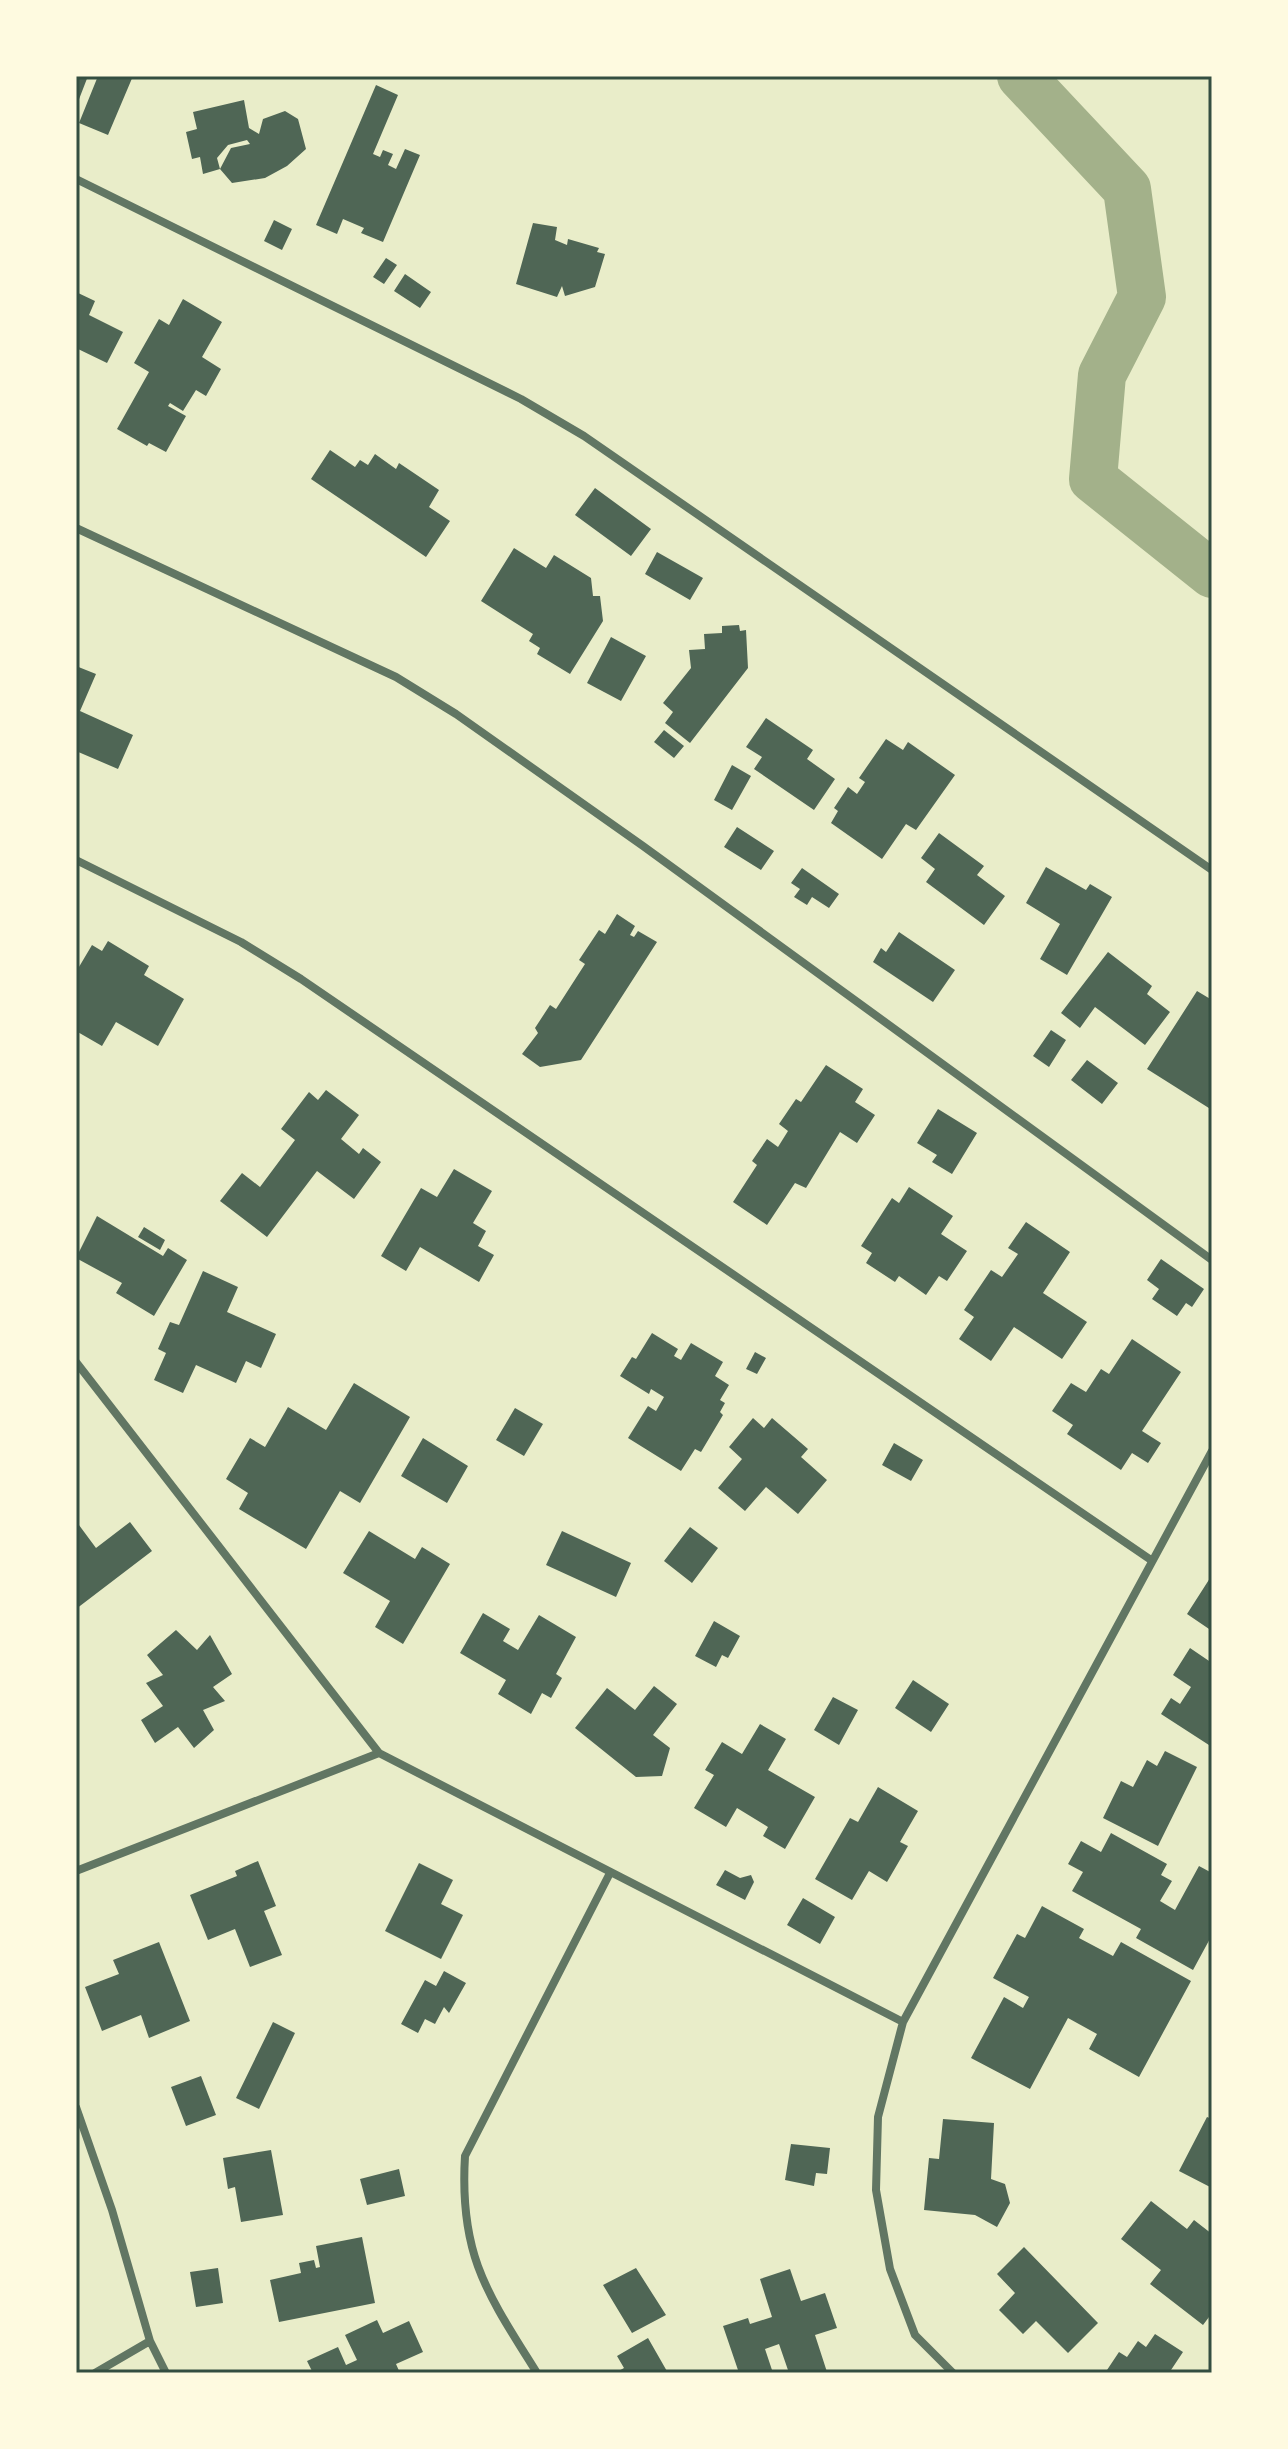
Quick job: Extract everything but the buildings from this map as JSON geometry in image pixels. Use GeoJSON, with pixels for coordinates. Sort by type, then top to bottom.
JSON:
{"type":"FeatureCollection","features":[{"type":"Feature","properties":{"kind":"street"},"geometry":{"type":"LineString","coordinates":[[76,179],[507,391],[584,436],[1212,870]]}},
{"type":"Feature","properties":{"kind":"street"},"geometry":{"type":"LineString","coordinates":[[76,528],[396,677],[456,714],[643,846],[1212,1260]]}},
{"type":"Feature","properties":{"kind":"street"},"geometry":{"type":"LineString","coordinates":[[76,860],[241,942],[301,979],[1151,1560]]}},
{"type":"Feature","properties":{"kind":"street"},"geometry":{"type":"LineString","coordinates":[[76,1362],[379,1753],[903,2022]]}},
{"type":"Feature","properties":{"kind":"street"},"geometry":{"type":"LineString","coordinates":[[953,2373],[915,2335],[890,2269],[876,2190],[878,2117],[903,2022],[1212,1451]]}},
{"type":"Feature","properties":{"kind":"street"},"geometry":{"type":"LineString","coordinates":[[76,1871],[379,1753]]}},
{"type":"Feature","properties":{"kind":"street"},"geometry":{"type":"LineString","coordinates":[[537,2373],[487,2294],[469,2248],[462,2202],[465,2156],[610,1873]]}},
{"type":"Feature","properties":{"kind":"street"},"geometry":{"type":"LineString","coordinates":[[76,2107],[112,2210],[150,2341],[166,2373]]}},
{"type":"Feature","properties":{"kind":"street"},"geometry":{"type":"LineString","coordinates":[[95,2373],[150,2341]]}},
{"type":"Feature","properties":{"kind":"waterway"},"geometry":{"type":"LineString","coordinates":[[1021,76],[1127,189],[1142,297],[1102,375],[1093,479],[1212,574]]}}]}
